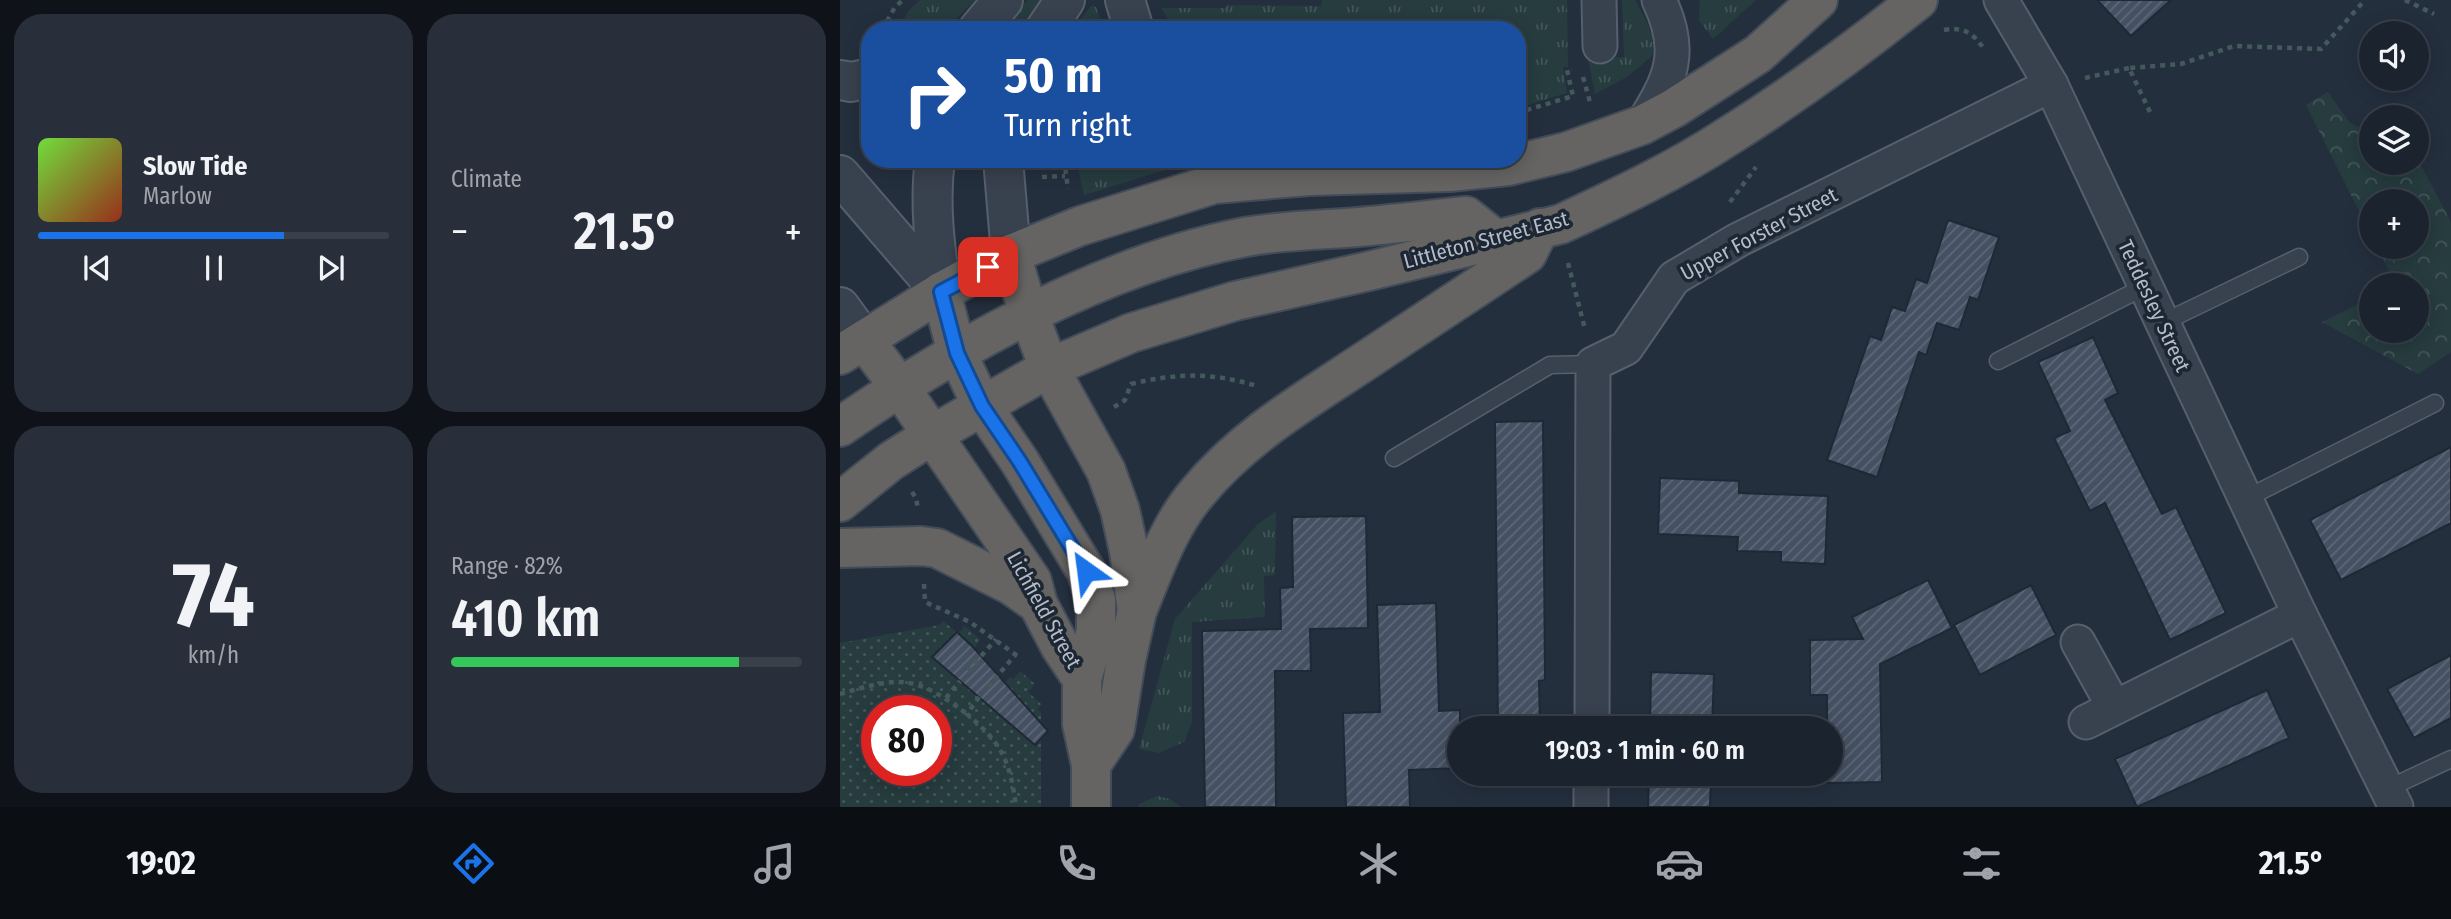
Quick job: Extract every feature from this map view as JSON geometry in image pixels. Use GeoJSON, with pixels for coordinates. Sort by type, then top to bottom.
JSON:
{"type":"FeatureCollection","features":[{"type":"Feature","properties":{"kind":"highway"},"geometry":{"type":"LineString","coordinates":[[1526,162],[1566,152],[1642,125],[1674,108],[1758,54],[1818,0]]}},
{"type":"Feature","properties":{"kind":"highway","name":"Littleton Street East"},"geometry":{"type":"LineString","coordinates":[[840,502],[891,461],[932,435],[1049,368],[1130,333],[1213,307],[1561,224],[1726,138],[1830,67],[1919,0]]}},
{"type":"Feature","properties":{"kind":"highway"},"geometry":{"type":"LineString","coordinates":[[852,348],[941,292],[1011,254],[1080,226],[1214,184],[1294,168],[1449,172],[1488,168]]}},
{"type":"Feature","properties":{"kind":"highway"},"geometry":{"type":"LineString","coordinates":[[840,427],[899,386],[995,332],[1145,264],[1247,237],[1466,216],[1496,240]]}},
{"type":"Feature","properties":{"kind":"highway"},"geometry":{"type":"LineString","coordinates":[[1091,765],[1115,729],[1137,611],[1171,533],[1196,494],[1242,447],[1281,416],[1527,254],[1540,228]]}},
{"type":"Feature","properties":{"kind":"highway"},"geometry":{"type":"LineString","coordinates":[[1011,254],[1029,315],[1049,368],[1106,471],[1120,510],[1137,611]]}},
{"type":"Feature","properties":{"kind":"highway"},"geometry":{"type":"LineString","coordinates":[[982,406],[1011,254]]}},
{"type":"Feature","properties":{"kind":"highway"},"geometry":{"type":"LineString","coordinates":[[941,292],[1049,368]]}},
{"type":"Feature","properties":{"kind":"highway"},"geometry":{"type":"LineString","coordinates":[[941,292],[957,353],[982,406],[1020,462],[1086,571],[1096,600],[1096,631],[1082,679]]}},
{"type":"Feature","properties":{"kind":"highway"},"geometry":{"type":"LineString","coordinates":[[852,348],[957,353]]}},
{"type":"Feature","properties":{"kind":"highway","name":"Lichfield Street"},"geometry":{"type":"LineString","coordinates":[[852,348],[899,386],[1032,580],[1038,604],[1060,646],[1082,679],[1082,724],[1091,765],[1091,807]]}},
{"type":"Feature","properties":{"kind":"highway"},"geometry":{"type":"LineString","coordinates":[[840,548],[937,548],[1011,585],[1038,604]]}},
{"type":"Feature","properties":{"kind":"street"},"geometry":{"type":"LineString","coordinates":[[986,21],[1003,0]]}},
{"type":"Feature","properties":{"kind":"street"},"geometry":{"type":"LineString","coordinates":[[1051,21],[1065,0]]}},
{"type":"Feature","properties":{"kind":"street"},"geometry":{"type":"LineString","coordinates":[[1125,0],[1131,21]]}},
{"type":"Feature","properties":{"kind":"street"},"geometry":{"type":"LineString","coordinates":[[1591,57],[1599,0]]}},
{"type":"Feature","properties":{"kind":"street"},"geometry":{"type":"LineString","coordinates":[[1642,125],[1665,85],[1673,56],[1671,28],[1660,0]]}},
{"type":"Feature","properties":{"kind":"street","name":"Teddesley Street"},"geometry":{"type":"LineString","coordinates":[[2001,0],[2050,85],[2245,499],[2391,798]]}},
{"type":"Feature","properties":{"kind":"street"},"geometry":{"type":"LineString","coordinates":[[840,80],[861,80]]}},
{"type":"Feature","properties":{"kind":"street","name":"Upper Forster Street"},"geometry":{"type":"LineString","coordinates":[[1593,364],[1626,348],[1674,278],[1738,240],[2050,85]]}},
{"type":"Feature","properties":{"kind":"street"},"geometry":{"type":"LineString","coordinates":[[934,168],[931,189],[933,230],[941,292]]}},
{"type":"Feature","properties":{"kind":"street"},"geometry":{"type":"LineString","coordinates":[[1004,168],[1011,254]]}},
{"type":"Feature","properties":{"kind":"street"},"geometry":{"type":"LineString","coordinates":[[840,175],[941,292]]}},
{"type":"Feature","properties":{"kind":"street"},"geometry":{"type":"LineString","coordinates":[[840,307],[852,348]]}},
{"type":"Feature","properties":{"kind":"street"},"geometry":{"type":"LineString","coordinates":[[1592,716],[1593,364]]}},
{"type":"Feature","properties":{"kind":"street"},"geometry":{"type":"LineString","coordinates":[[2078,642],[2100,715],[2301,615]]}},
{"type":"Feature","properties":{"kind":"street"},"geometry":{"type":"LineString","coordinates":[[1591,786],[1591,807]]}},
{"type":"Feature","properties":{"kind":"lane"},"geometry":{"type":"LineString","coordinates":[[2162,323],[2299,257]]}},
{"type":"Feature","properties":{"kind":"lane"},"geometry":{"type":"LineString","coordinates":[[1998,361],[2144,287]]}},
{"type":"Feature","properties":{"kind":"lane"},"geometry":{"type":"LineString","coordinates":[[1394,458],[1550,365],[1593,364]]}},
{"type":"Feature","properties":{"kind":"lane"},"geometry":{"type":"LineString","coordinates":[[2245,499],[2435,403]]}},
{"type":"Feature","properties":{"kind":"lane"},"geometry":{"type":"LineString","coordinates":[[2391,798],[2451,759]]}},
{"type":"Feature","properties":{"kind":"path"},"geometry":{"type":"LineString","coordinates":[[887,21],[895,7],[903,0]]}},
{"type":"Feature","properties":{"kind":"path"},"geometry":{"type":"LineString","coordinates":[[2150,112],[2129,68],[2181,64],[2234,46],[2321,49],[2365,0]]}},
{"type":"Feature","properties":{"kind":"path"},"geometry":{"type":"LineString","coordinates":[[2405,0],[2434,14]]}},
{"type":"Feature","properties":{"kind":"path"},"geometry":{"type":"LineString","coordinates":[[1526,110],[1573,96],[1567,70],[1591,57]]}},
{"type":"Feature","properties":{"kind":"path"},"geometry":{"type":"LineString","coordinates":[[1583,81],[1589,97]]}},
{"type":"Feature","properties":{"kind":"path"},"geometry":{"type":"LineString","coordinates":[[968,671],[996,639],[1016,654],[988,687]]}},
{"type":"Feature","properties":{"kind":"path"},"geometry":{"type":"LineString","coordinates":[[948,695],[960,681]]}},
{"type":"Feature","properties":{"kind":"path"},"geometry":{"type":"LineString","coordinates":[[840,694],[879,683],[898,682],[923,686],[940,695]]}},
{"type":"Feature","properties":{"kind":"path"},"geometry":{"type":"LineString","coordinates":[[967,713],[979,697]]}},
{"type":"Feature","properties":{"kind":"path"},"geometry":{"type":"LineString","coordinates":[[952,702],[987,731],[1009,764],[1016,807]]}},
{"type":"Feature","properties":{"kind":"green space"},"geometry":{"type":"Polygon","coordinates":[[[920,0],[975,0],[952,21],[903,21],[909,10],[920,0]]]}},
{"type":"Feature","properties":{"kind":"green space"},"geometry":{"type":"Polygon","coordinates":[[[1027,0],[1043,0],[1029,21],[1012,21],[1027,0]]]}},
{"type":"Feature","properties":{"kind":"green space"},"geometry":{"type":"Polygon","coordinates":[[[1322,0],[1567,0],[1568,67],[1563,67],[1567,93],[1526,105],[1526,21],[1169,21],[1161,8],[1226,8],[1227,5],[1321,6],[1322,0]]]}},
{"type":"Feature","properties":{"kind":"green space"},"geometry":{"type":"Polygon","coordinates":[[[1622,0],[1635,0],[1649,26],[1652,56],[1627,77],[1595,94],[1588,58],[1624,57],[1622,0]]]}},
{"type":"Feature","properties":{"kind":"green space"},"geometry":{"type":"Polygon","coordinates":[[[1700,0],[1756,0],[1713,39],[1699,20],[1700,0]]]}},
{"type":"Feature","properties":{"kind":"green space"},"geometry":{"type":"Polygon","coordinates":[[[1092,5],[1096,7],[1101,21],[1079,21],[1092,5]]]}},
{"type":"Feature","properties":{"kind":"green space"},"geometry":{"type":"Polygon","coordinates":[[[2328,92],[2349,122],[2359,127],[2359,175],[2426,175],[2451,222],[2451,352],[2418,374],[2361,343],[2429,343],[2429,273],[2390,273],[2383,259],[2429,259],[2429,189],[2359,189],[2359,211],[2306,105],[2328,92]]]}},
{"type":"Feature","properties":{"kind":"green space"},"geometry":{"type":"Polygon","coordinates":[[[1079,168],[1172,168],[1084,195],[1079,168]]]}},
{"type":"Feature","properties":{"kind":"green space"},"geometry":{"type":"Polygon","coordinates":[[[2359,304],[2359,342],[2322,322],[2359,304]]]}},
{"type":"Feature","properties":{"kind":"green space"},"geometry":{"type":"Polygon","coordinates":[[[1276,511],[1275,575],[1264,576],[1265,617],[1192,622],[1192,722],[1184,742],[1159,753],[1139,749],[1175,619],[1257,525],[1276,511]]]}},
{"type":"Feature","properties":{"kind":"green space"},"geometry":{"type":"Polygon","coordinates":[[[943,621],[958,633],[965,626],[980,639],[971,654],[1005,683],[1020,671],[1035,684],[1028,692],[1041,704],[1038,709],[1041,712],[1041,807],[840,807],[840,643],[939,625],[943,621]]]}},
{"type":"Feature","properties":{"kind":"green space"},"geometry":{"type":"Polygon","coordinates":[[[1157,796],[1170,799],[1181,807],[1138,807],[1157,796]]]}},
{"type":"Feature","properties":{"kind":"building"},"geometry":{"type":"Polygon","coordinates":[[[2097,0],[2171,0],[2131,36],[2097,0]]]}},
{"type":"Feature","properties":{"kind":"building"},"geometry":{"type":"Polygon","coordinates":[[[1948,220],[1999,237],[1978,300],[1970,297],[1959,330],[1937,323],[1926,355],[1919,352],[1877,477],[1827,460],[1870,336],[1881,340],[1892,307],[1905,311],[1916,279],[1927,283],[1948,220]]]}},
{"type":"Feature","properties":{"kind":"building"},"geometry":{"type":"Polygon","coordinates":[[[2093,337],[2118,393],[2105,400],[2162,514],[2176,507],[2226,613],[2170,640],[2105,503],[2090,511],[2054,438],[2070,431],[2038,362],[2093,337]]]}},
{"type":"Feature","properties":{"kind":"building"},"geometry":{"type":"Polygon","coordinates":[[[1543,421],[1545,680],[1539,681],[1540,716],[1498,716],[1495,422],[1543,421]]]}},
{"type":"Feature","properties":{"kind":"building"},"geometry":{"type":"Polygon","coordinates":[[[2451,447],[2451,523],[2341,580],[2310,520],[2451,447]]]}},
{"type":"Feature","properties":{"kind":"building"},"geometry":{"type":"Polygon","coordinates":[[[1660,478],[1739,481],[1739,493],[1828,496],[1825,564],[1781,562],[1781,552],[1737,551],[1738,537],[1658,534],[1660,478]]]}},
{"type":"Feature","properties":{"kind":"building"},"geometry":{"type":"Polygon","coordinates":[[[1366,516],[1368,628],[1310,629],[1311,671],[1275,671],[1276,807],[1205,807],[1202,631],[1281,629],[1280,588],[1293,587],[1292,517],[1366,516]]]}},
{"type":"Feature","properties":{"kind":"building"},"geometry":{"type":"Polygon","coordinates":[[[1928,580],[1952,628],[1880,664],[1882,782],[1843,783],[1843,716],[1827,716],[1827,695],[1810,695],[1810,640],[1863,639],[1852,617],[1928,580]]]}},
{"type":"Feature","properties":{"kind":"building"},"geometry":{"type":"Polygon","coordinates":[[[2031,585],[2056,635],[1980,675],[1954,625],[2031,585]]]}},
{"type":"Feature","properties":{"kind":"building"},"geometry":{"type":"Polygon","coordinates":[[[1436,603],[1439,711],[1460,710],[1460,716],[1447,716],[1447,769],[1409,770],[1410,807],[1346,807],[1343,713],[1380,712],[1377,605],[1436,603]]]}},
{"type":"Feature","properties":{"kind":"building"},"geometry":{"type":"Polygon","coordinates":[[[957,632],[1048,731],[1035,745],[932,657],[957,632]]]}},
{"type":"Feature","properties":{"kind":"building"},"geometry":{"type":"Polygon","coordinates":[[[2451,655],[2451,718],[2414,738],[2387,689],[2451,655]]]}},
{"type":"Feature","properties":{"kind":"building"},"geometry":{"type":"Polygon","coordinates":[[[1651,672],[1714,674],[1712,716],[1650,716],[1651,672]]]}},
{"type":"Feature","properties":{"kind":"building"},"geometry":{"type":"Polygon","coordinates":[[[2267,690],[2289,738],[2137,807],[2115,759],[2267,690]]]}},
{"type":"Feature","properties":{"kind":"building"},"geometry":{"type":"Polygon","coordinates":[[[1649,786],[1711,786],[1710,807],[1648,807],[1649,786]]]}},
{"type":"Feature","properties":{"kind":"route"},"geometry":{"type":"LineString","coordinates":[[988,267],[941,292],[957,353],[982,406],[1020,462],[1086,571]]}}]}
